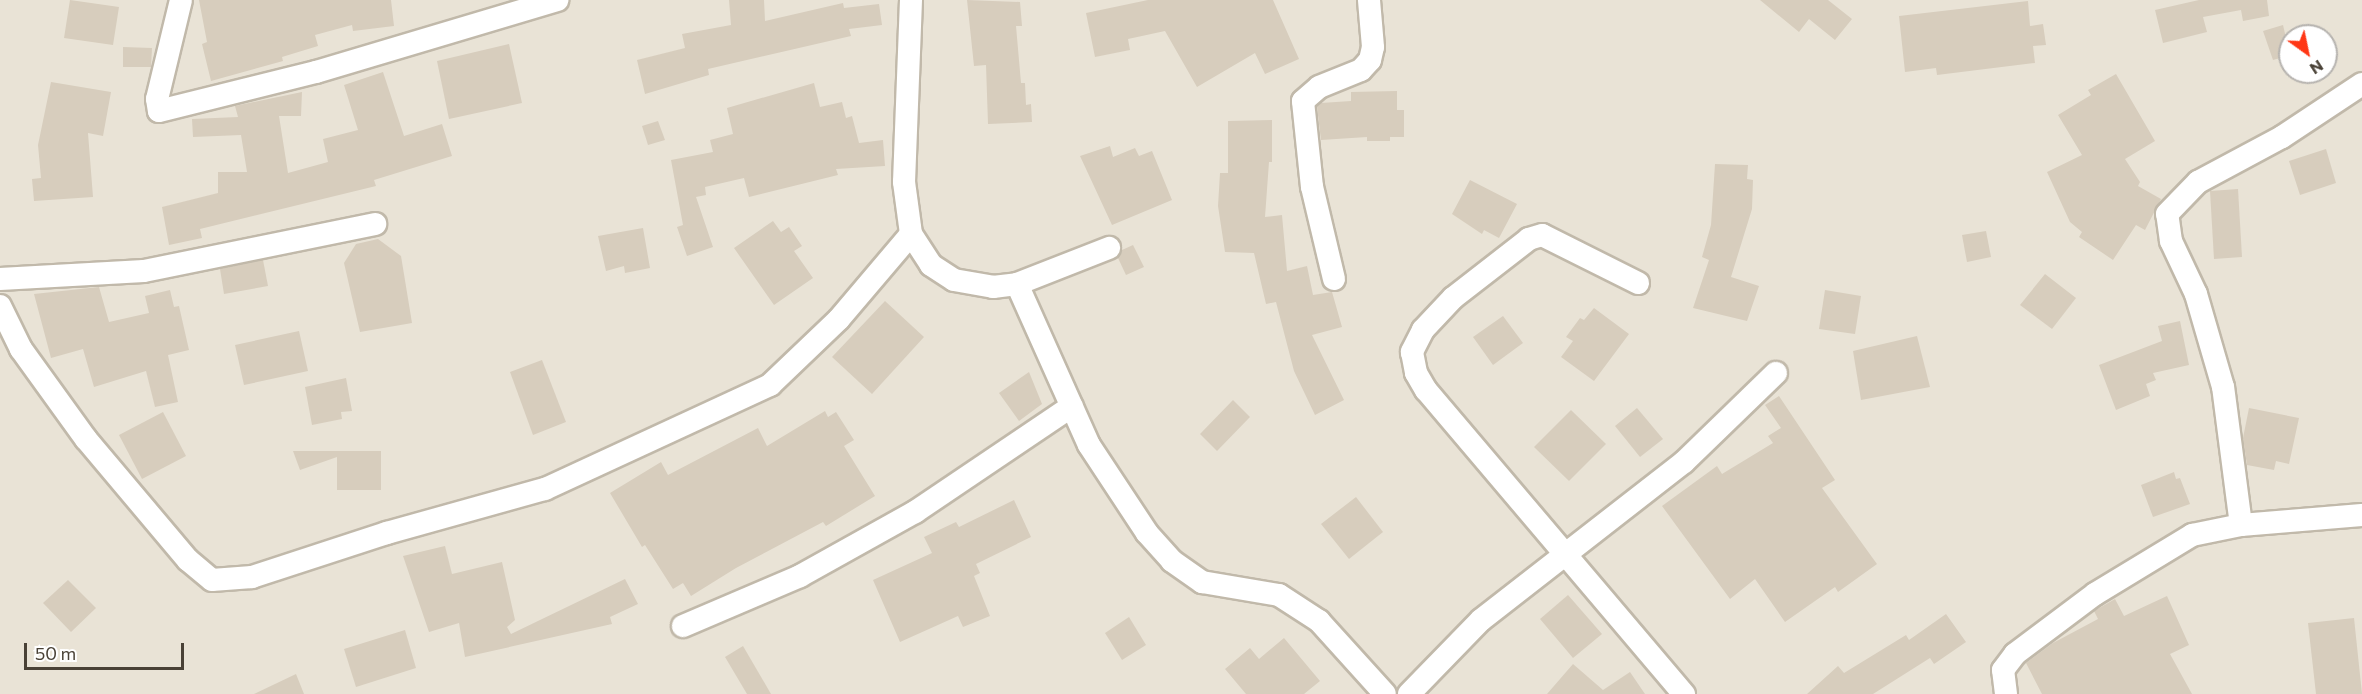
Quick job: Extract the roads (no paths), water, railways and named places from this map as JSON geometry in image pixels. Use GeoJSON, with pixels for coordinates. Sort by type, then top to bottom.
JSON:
{"type":"FeatureCollection","features":[{"type":"Feature","properties":{"kind":"street"},"geometry":{"type":"LineString","coordinates":[[181,0],[157,99],[159,111],[168,112],[316,72],[558,0]]}},
{"type":"Feature","properties":{"kind":"street"},"geometry":{"type":"LineString","coordinates":[[911,0],[904,182],[911,234],[931,265],[954,280],[993,287],[1017,284],[1109,248]]}},
{"type":"Feature","properties":{"kind":"street"},"geometry":{"type":"LineString","coordinates":[[1334,279],[1312,187],[1303,101],[1318,87],[1361,70],[1370,60],[1373,47],[1369,0]]}},
{"type":"Feature","properties":{"kind":"street"},"geometry":{"type":"LineString","coordinates":[[2241,525],[2223,387],[2196,294],[2171,241],[2167,214],[2198,182],[2282,138],[2362,84]]}},
{"type":"Feature","properties":{"kind":"street"},"geometry":{"type":"LineString","coordinates":[[0,279],[144,271],[375,224]]}},
{"type":"Feature","properties":{"kind":"street"},"geometry":{"type":"LineString","coordinates":[[0,306],[21,349],[86,439],[188,560],[212,580],[252,577],[387,533],[545,489],[770,385],[839,319],[911,234]]}},
{"type":"Feature","properties":{"kind":"street"},"geometry":{"type":"LineString","coordinates":[[1638,283],[1542,235],[1529,238],[1453,298],[1423,330],[1412,352],[1416,373],[1426,390],[1684,694]]}},
{"type":"Feature","properties":{"kind":"street"},"geometry":{"type":"LineString","coordinates":[[1017,284],[1089,445],[1147,533],[1172,561],[1202,582],[1279,595],[1319,621],[1385,694]]}},
{"type":"Feature","properties":{"kind":"street"},"geometry":{"type":"LineString","coordinates":[[1409,694],[1481,620],[1563,553],[1684,462],[1776,373]]}},
{"type":"Feature","properties":{"kind":"street"},"geometry":{"type":"LineString","coordinates":[[683,626],[800,576],[915,512],[1072,406]]}},
{"type":"Feature","properties":{"kind":"street"},"geometry":{"type":"LineString","coordinates":[[2006,694],[2004,670],[2015,654],[2095,594],[2192,535],[2241,525],[2362,515]]}}]}
